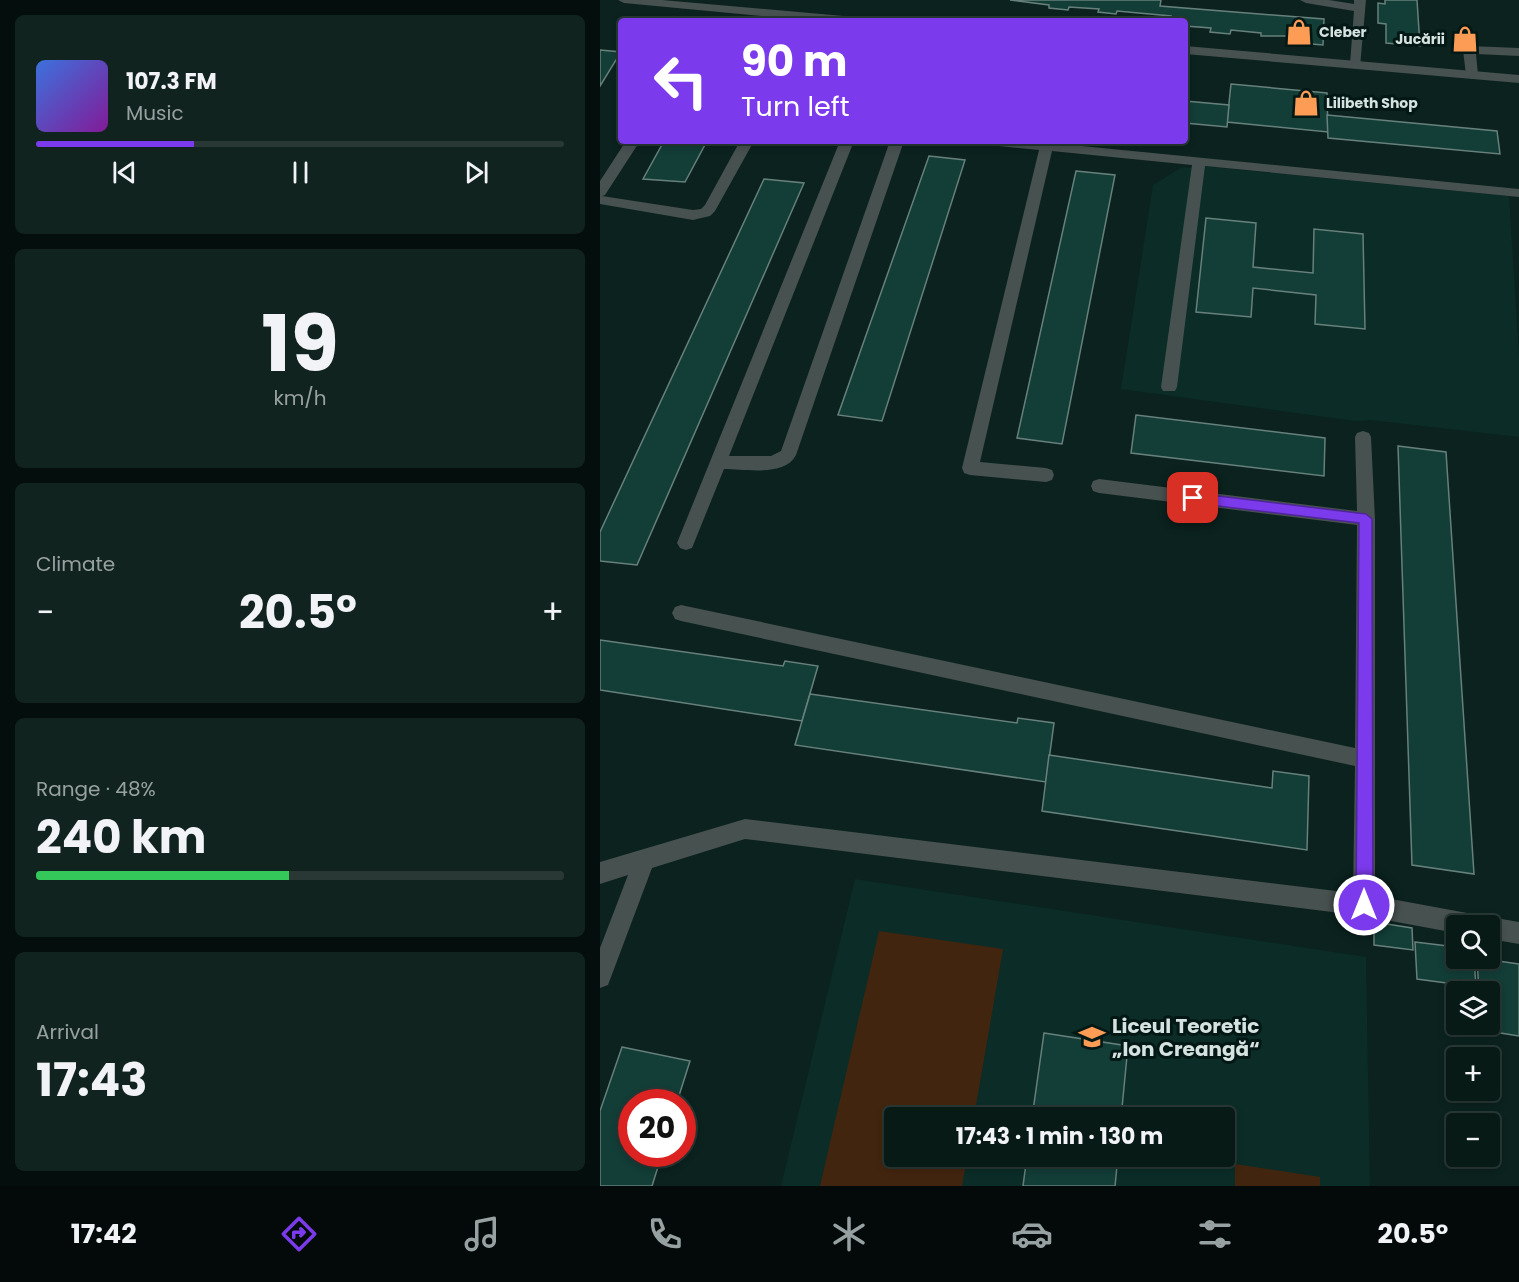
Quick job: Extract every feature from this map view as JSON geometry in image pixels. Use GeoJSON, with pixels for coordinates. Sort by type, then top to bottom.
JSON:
{"type":"FeatureCollection","features":[{"type":"Feature","properties":{"kind":"street"},"geometry":{"type":"LineString","coordinates":[[624,0],[808,18]]}},
{"type":"Feature","properties":{"kind":"street"},"geometry":{"type":"LineString","coordinates":[[1306,0],[1360,4],[1356,64]]}},
{"type":"Feature","properties":{"kind":"street"},"geometry":{"type":"LineString","coordinates":[[1188,50],[1519,79]]}},
{"type":"Feature","properties":{"kind":"street"},"geometry":{"type":"LineString","coordinates":[[1472,75],[1469,50],[1519,52]]}},
{"type":"Feature","properties":{"kind":"street"},"geometry":{"type":"LineString","coordinates":[[600,192],[631,144]]}},
{"type":"Feature","properties":{"kind":"street"},"geometry":{"type":"LineString","coordinates":[[600,200],[690,214],[705,213],[714,203],[745,144]]}},
{"type":"Feature","properties":{"kind":"street"},"geometry":{"type":"LineString","coordinates":[[686,543],[846,144]]}},
{"type":"Feature","properties":{"kind":"street"},"geometry":{"type":"LineString","coordinates":[[718,462],[773,463],[788,455],[896,144]]}},
{"type":"Feature","properties":{"kind":"street"},"geometry":{"type":"LineString","coordinates":[[1018,144],[1519,193]]}},
{"type":"Feature","properties":{"kind":"street"},"geometry":{"type":"LineString","coordinates":[[1046,147],[969,468],[1046,475]]}},
{"type":"Feature","properties":{"kind":"street"},"geometry":{"type":"LineString","coordinates":[[1169,387],[1199,162]]}},
{"type":"Feature","properties":{"kind":"street"},"geometry":{"type":"LineString","coordinates":[[1363,437],[1366,519],[1364,905]]}},
{"type":"Feature","properties":{"kind":"street"},"geometry":{"type":"LineString","coordinates":[[1099,486],[1366,519]]}},
{"type":"Feature","properties":{"kind":"street"},"geometry":{"type":"LineString","coordinates":[[681,613],[1364,759]]}},
{"type":"Feature","properties":{"kind":"street"},"geometry":{"type":"LineString","coordinates":[[600,873],[745,829],[1364,905],[1446,920]]}},
{"type":"Feature","properties":{"kind":"street"},"geometry":{"type":"LineString","coordinates":[[600,978],[645,859]]}},
{"type":"Feature","properties":{"kind":"street"},"geometry":{"type":"LineString","coordinates":[[1500,930],[1519,933]]}},
{"type":"Feature","properties":{"kind":"shaded area"},"geometry":{"type":"Polygon","coordinates":[[[1201,166],[1509,196],[1519,355],[1519,437],[1370,420],[1355,421],[1121,389],[1153,185],[1182,167],[1200,169],[1201,166]]]}},
{"type":"Feature","properties":{"kind":"shaded area","name":"Liceul Teoretic „Ion Creangă“"},"geometry":{"type":"Polygon","coordinates":[[[855,879],[1366,957],[1370,1186],[781,1186],[855,879]]]}},
{"type":"Feature","properties":{"kind":"shaded area"},"geometry":{"type":"Polygon","coordinates":[[[879,931],[1003,949],[976,1107],[884,1107],[884,1167],[965,1167],[962,1186],[820,1186],[879,931]]]}},
{"type":"Feature","properties":{"kind":"shaded area"},"geometry":{"type":"Polygon","coordinates":[[[1235,1164],[1320,1177],[1320,1186],[1235,1186],[1235,1164]]]}},
{"type":"Feature","properties":{"kind":"building"},"geometry":{"type":"Polygon","coordinates":[[[1010,0],[1161,0],[1160,6],[1324,19],[1323,45],[1299,43],[1299,36],[1261,36],[1261,33],[1231,30],[1230,34],[1210,32],[1211,28],[1188,26],[1188,18],[1117,11],[1116,14],[1098,12],[1099,9],[1069,7],[1068,10],[1049,8],[1049,5],[1010,0]]]}},
{"type":"Feature","properties":{"kind":"building"},"geometry":{"type":"Polygon","coordinates":[[[1385,0],[1417,0],[1420,46],[1386,43],[1386,24],[1378,23],[1378,3],[1385,4],[1385,0]]]}},
{"type":"Feature","properties":{"kind":"building"},"geometry":{"type":"Polygon","coordinates":[[[600,50],[618,52],[618,57],[600,86],[600,50]]]}},
{"type":"Feature","properties":{"kind":"building"},"geometry":{"type":"Polygon","coordinates":[[[1231,84],[1327,93],[1328,132],[1227,122],[1231,84]]]}},
{"type":"Feature","properties":{"kind":"building"},"geometry":{"type":"Polygon","coordinates":[[[1188,101],[1229,105],[1227,127],[1188,123],[1188,101]]]}},
{"type":"Feature","properties":{"kind":"building"},"geometry":{"type":"Polygon","coordinates":[[[1327,115],[1497,131],[1500,154],[1328,138],[1327,115]]]}},
{"type":"Feature","properties":{"kind":"building"},"geometry":{"type":"Polygon","coordinates":[[[662,144],[705,144],[685,182],[643,179],[662,144]]]}},
{"type":"Feature","properties":{"kind":"building"},"geometry":{"type":"Polygon","coordinates":[[[929,156],[965,160],[882,421],[838,415],[929,156]]]}},
{"type":"Feature","properties":{"kind":"building"},"geometry":{"type":"Polygon","coordinates":[[[1076,171],[1115,175],[1062,444],[1017,438],[1076,171]]]}},
{"type":"Feature","properties":{"kind":"building"},"geometry":{"type":"Polygon","coordinates":[[[764,179],[804,183],[637,565],[600,561],[600,532],[764,179]]]}},
{"type":"Feature","properties":{"kind":"building"},"geometry":{"type":"Polygon","coordinates":[[[1206,218],[1256,223],[1253,267],[1313,273],[1314,229],[1363,234],[1365,329],[1315,324],[1316,295],[1253,288],[1251,317],[1196,312],[1206,218]]]}},
{"type":"Feature","properties":{"kind":"building"},"geometry":{"type":"Polygon","coordinates":[[[1136,415],[1325,438],[1324,476],[1131,453],[1136,415]]]}},
{"type":"Feature","properties":{"kind":"building"},"geometry":{"type":"Polygon","coordinates":[[[1398,446],[1446,452],[1474,874],[1412,865],[1398,446]]]}},
{"type":"Feature","properties":{"kind":"building"},"geometry":{"type":"Polygon","coordinates":[[[600,640],[783,666],[785,661],[818,666],[802,721],[600,690],[600,640]]]}},
{"type":"Feature","properties":{"kind":"building"},"geometry":{"type":"Polygon","coordinates":[[[810,694],[1017,723],[1018,718],[1054,723],[1046,782],[795,745],[810,694]]]}},
{"type":"Feature","properties":{"kind":"building"},"geometry":{"type":"Polygon","coordinates":[[[1049,755],[1272,788],[1273,771],[1309,776],[1307,850],[1042,811],[1049,755]]]}},
{"type":"Feature","properties":{"kind":"building"},"geometry":{"type":"Polygon","coordinates":[[[1374,922],[1412,928],[1413,950],[1374,945],[1374,922]]]}},
{"type":"Feature","properties":{"kind":"building"},"geometry":{"type":"Polygon","coordinates":[[[1415,942],[1446,946],[1446,969],[1475,969],[1476,981],[1446,981],[1446,983],[1417,979],[1415,942]]]}},
{"type":"Feature","properties":{"kind":"building"},"geometry":{"type":"Polygon","coordinates":[[[1500,961],[1519,964],[1519,1036],[1500,1033],[1500,981],[1478,981],[1478,969],[1500,969],[1500,961]]]}},
{"type":"Feature","properties":{"kind":"building"},"geometry":{"type":"Polygon","coordinates":[[[1044,1033],[1128,1046],[1122,1107],[1034,1107],[1044,1033]]]}},
{"type":"Feature","properties":{"kind":"building"},"geometry":{"type":"Polygon","coordinates":[[[622,1047],[690,1061],[681,1089],[618,1089],[618,1167],[658,1167],[652,1186],[600,1186],[600,1111],[622,1047]]]}},
{"type":"Feature","properties":{"kind":"building"},"geometry":{"type":"Polygon","coordinates":[[[1026,1167],[1117,1167],[1115,1186],[1023,1186],[1026,1167]]]}},
{"type":"Feature","properties":{"kind":"place","name":"Cleber"},"geometry":{"type":"Point","coordinates":[1299,32]}},
{"type":"Feature","properties":{"kind":"place","name":"Jucării"},"geometry":{"type":"Point","coordinates":[1465,39]}},
{"type":"Feature","properties":{"kind":"place","name":"Lilibeth Shop"},"geometry":{"type":"Point","coordinates":[1306,103]}},
{"type":"Feature","properties":{"kind":"place","name":"Liceul Teoretic „Ion Creangă“"},"geometry":{"type":"Point","coordinates":[1092,1037]}},
{"type":"Feature","properties":{"kind":"route"},"geometry":{"type":"LineString","coordinates":[[1193,498],[1366,519],[1364,905]]}}]}
